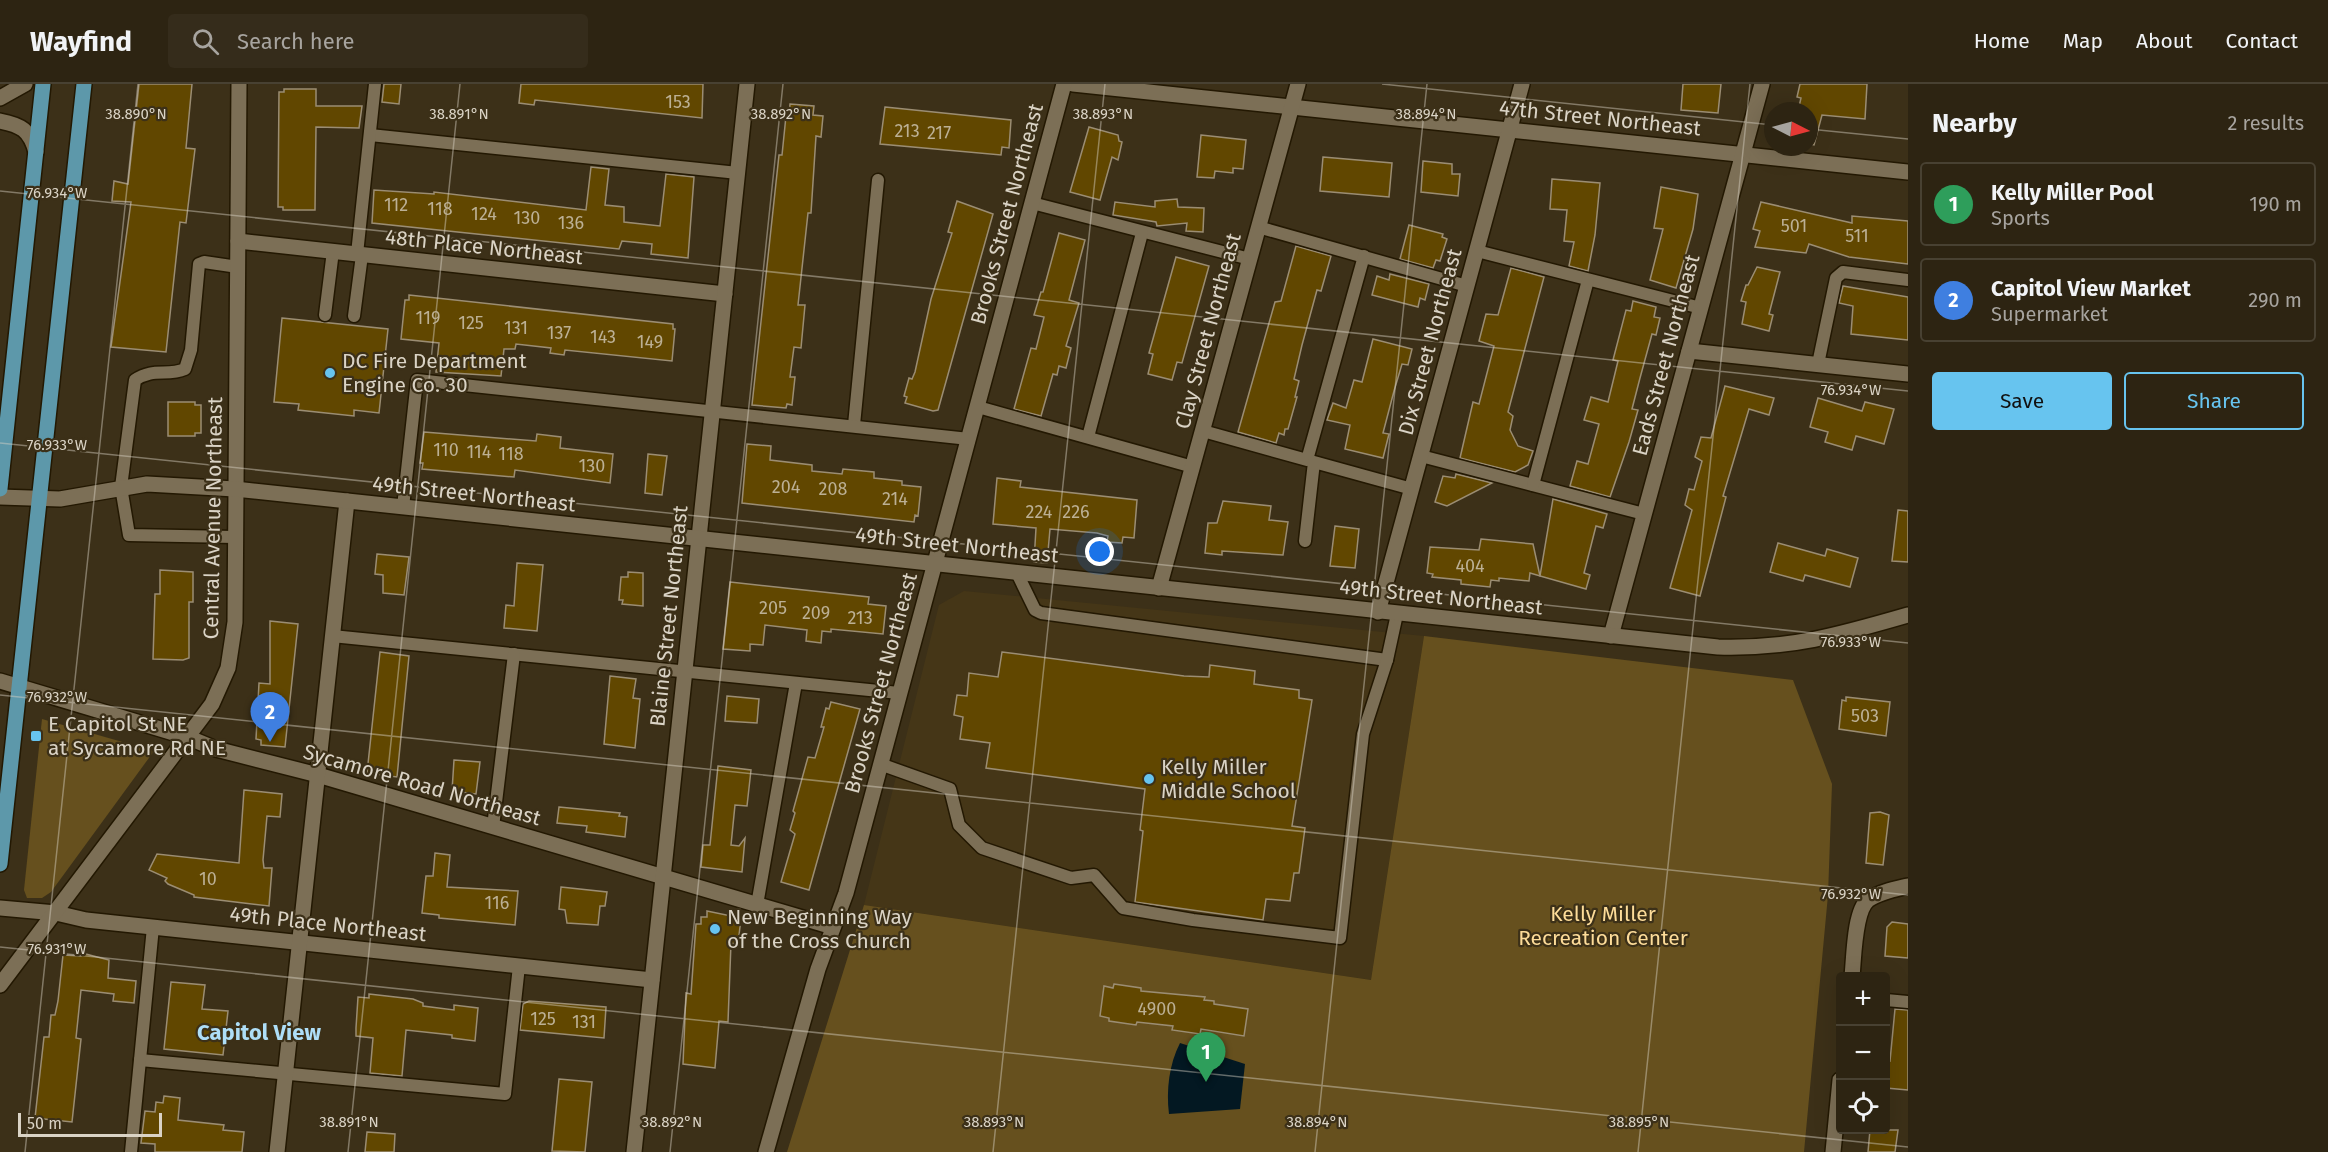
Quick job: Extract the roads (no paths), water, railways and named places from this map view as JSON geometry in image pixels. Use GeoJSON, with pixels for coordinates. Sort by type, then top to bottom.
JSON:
{"type":"FeatureCollection","features":[{"type":"Feature","properties":{"kind":"main road"},"geometry":{"type":"LineString","coordinates":[[0,489],[43,84]]}},
{"type":"Feature","properties":{"kind":"main road"},"geometry":{"type":"LineString","coordinates":[[0,864],[84,84]]}},
{"type":"Feature","properties":{"kind":"street"},"geometry":{"type":"LineString","coordinates":[[0,98],[25,84]]}},
{"type":"Feature","properties":{"kind":"street","name":"Central Avenue Northeast"},"geometry":{"type":"LineString","coordinates":[[0,985],[212,704],[228,668],[235,622],[239,84]]}},
{"type":"Feature","properties":{"kind":"street","name":"Blaine Street Northeast"},"geometry":{"type":"LineString","coordinates":[[634,1152],[747,84]]}},
{"type":"Feature","properties":{"kind":"street","name":"Brooks Street Northeast"},"geometry":{"type":"LineString","coordinates":[[766,1152],[818,969],[846,893],[1064,84]]}},
{"type":"Feature","properties":{"kind":"street","name":"47th Street Northeast"},"geometry":{"type":"LineString","coordinates":[[1073,84],[1908,172]]}},
{"type":"Feature","properties":{"kind":"street","name":"Clay Street Northeast"},"geometry":{"type":"LineString","coordinates":[[1159,588],[1298,84]]}},
{"type":"Feature","properties":{"kind":"street","name":"Dix Street Northeast"},"geometry":{"type":"LineString","coordinates":[[1378,612],[1522,84]]}},
{"type":"Feature","properties":{"kind":"street","name":"Eads Street Northeast"},"geometry":{"type":"LineString","coordinates":[[1611,636],[1762,84]]}},
{"type":"Feature","properties":{"kind":"street"},"geometry":{"type":"LineString","coordinates":[[0,121],[24,128],[32,138],[36,152]]}},
{"type":"Feature","properties":{"kind":"street","name":"48th Place Northeast"},"geometry":{"type":"LineString","coordinates":[[238,241],[725,294]]}},
{"type":"Feature","properties":{"kind":"street"},"geometry":{"type":"LineString","coordinates":[[1689,351],[1908,374]]}},
{"type":"Feature","properties":{"kind":"street","name":"49th Street Northeast"},"geometry":{"type":"LineString","coordinates":[[0,497],[60,499],[121,487],[164,483],[235,489],[1705,646],[1758,647],[1824,639],[1908,615]]}},
{"type":"Feature","properties":{"kind":"street"},"geometry":{"type":"LineString","coordinates":[[277,1152],[346,501]]}},
{"type":"Feature","properties":{"kind":"street","name":"Sycamore Road Northeast"},"geometry":{"type":"LineString","coordinates":[[0,681],[187,737],[216,749],[318,775],[833,927]]}},
{"type":"Feature","properties":{"kind":"street"},"geometry":{"type":"LineString","coordinates":[[1852,972],[1860,911],[1869,899],[1908,886]]}},
{"type":"Feature","properties":{"kind":"street","name":"49th Place Northeast"},"geometry":{"type":"LineString","coordinates":[[0,908],[56,913],[86,920],[652,980]]}},
{"type":"Feature","properties":{"kind":"street"},"geometry":{"type":"LineString","coordinates":[[1833,1152],[1836,1121]]}},
{"type":"Feature","properties":{"kind":"lane"},"geometry":{"type":"LineString","coordinates":[[354,316],[375,84]]}},
{"type":"Feature","properties":{"kind":"lane"},"geometry":{"type":"LineString","coordinates":[[370,135],[738,173]]}},
{"type":"Feature","properties":{"kind":"lane"},"geometry":{"type":"LineString","coordinates":[[854,425],[878,180]]}},
{"type":"Feature","properties":{"kind":"lane"},"geometry":{"type":"LineString","coordinates":[[1032,203],[1250,259]]}},
{"type":"Feature","properties":{"kind":"lane"},"geometry":{"type":"LineString","coordinates":[[1258,227],[1467,285]]}},
{"type":"Feature","properties":{"kind":"lane"},"geometry":{"type":"LineString","coordinates":[[1088,437],[1142,233]]}},
{"type":"Feature","properties":{"kind":"lane"},"geometry":{"type":"LineString","coordinates":[[325,315],[333,251]]}},
{"type":"Feature","properties":{"kind":"lane"},"geometry":{"type":"LineString","coordinates":[[1477,252],[1701,308]]}},
{"type":"Feature","properties":{"kind":"lane"},"geometry":{"type":"LineString","coordinates":[[1305,541],[1311,461],[1364,256]]}},
{"type":"Feature","properties":{"kind":"lane"},"geometry":{"type":"LineString","coordinates":[[234,537],[129,535],[121,487],[135,380],[154,371],[185,369],[189,361],[196,268],[204,262],[238,267]]}},
{"type":"Feature","properties":{"kind":"lane"},"geometry":{"type":"LineString","coordinates":[[1818,364],[1836,278],[1843,272],[1908,280]]}},
{"type":"Feature","properties":{"kind":"lane"},"geometry":{"type":"LineString","coordinates":[[1533,485],[1588,280]]}},
{"type":"Feature","properties":{"kind":"lane"},"geometry":{"type":"LineString","coordinates":[[403,507],[417,380],[854,425],[969,440]]}},
{"type":"Feature","properties":{"kind":"lane"},"geometry":{"type":"LineString","coordinates":[[978,407],[1193,466]]}},
{"type":"Feature","properties":{"kind":"lane"},"geometry":{"type":"LineString","coordinates":[[1203,431],[1412,489]]}},
{"type":"Feature","properties":{"kind":"lane"},"geometry":{"type":"LineString","coordinates":[[1421,456],[1644,514]]}},
{"type":"Feature","properties":{"kind":"lane"},"geometry":{"type":"LineString","coordinates":[[1017,573],[1035,610],[1041,613],[1387,660]]}},
{"type":"Feature","properties":{"kind":"lane"},"geometry":{"type":"LineString","coordinates":[[880,764],[950,789],[959,825],[982,848],[1071,878],[1094,874],[1123,908],[1193,920],[1340,938],[1363,734],[1387,660],[1397,614]]}},
{"type":"Feature","properties":{"kind":"lane"},"geometry":{"type":"LineString","coordinates":[[332,636],[899,693]]}},
{"type":"Feature","properties":{"kind":"lane"},"geometry":{"type":"LineString","coordinates":[[493,827],[514,654]]}},
{"type":"Feature","properties":{"kind":"lane"},"geometry":{"type":"LineString","coordinates":[[757,905],[796,683]]}},
{"type":"Feature","properties":{"kind":"lane"},"geometry":{"type":"LineString","coordinates":[[131,1152],[153,927]]}},
{"type":"Feature","properties":{"kind":"lane"},"geometry":{"type":"LineString","coordinates":[[140,1060],[505,1094],[519,966]]}},
{"type":"Feature","properties":{"kind":"lane"},"geometry":{"type":"LineString","coordinates":[[1890,1000],[1908,1002]]}},
{"type":"Feature","properties":{"kind":"water"},"geometry":{"type":"Polygon","coordinates":[[[1180,1043],[1245,1064],[1240,1109],[1169,1114],[1169,1078],[1180,1043]]]}},
{"type":"Feature","properties":{"kind":"place","name":"DC Fire Department Engine Co. 30"},"geometry":{"type":"Point","coordinates":[330,373]}},
{"type":"Feature","properties":{"kind":"place","name":"E Capitol St NE at Sycamore Rd NE"},"geometry":{"type":"Point","coordinates":[36,736]}},
{"type":"Feature","properties":{"kind":"place","name":"Capitol View Market"},"geometry":{"type":"Point","coordinates":[270,742]}},
{"type":"Feature","properties":{"kind":"place","name":"Kelly Miller Middle School"},"geometry":{"type":"Point","coordinates":[1149,779]}},
{"type":"Feature","properties":{"kind":"place","name":"New Beginning Way of the Cross Church"},"geometry":{"type":"Point","coordinates":[715,929]}},
{"type":"Feature","properties":{"kind":"place","name":"Kelly Miller Pool"},"geometry":{"type":"Point","coordinates":[1206,1082]}},
{"type":"Feature","properties":{"kind":"district","name":"Capitol View"},"geometry":{"type":"Point","coordinates":[259,1032]}},
{"type":"Feature","properties":{"kind":"park label","name":"Kelly Miller Recreation Center"},"geometry":{"type":"Point","coordinates":[1603,926]}}]}
